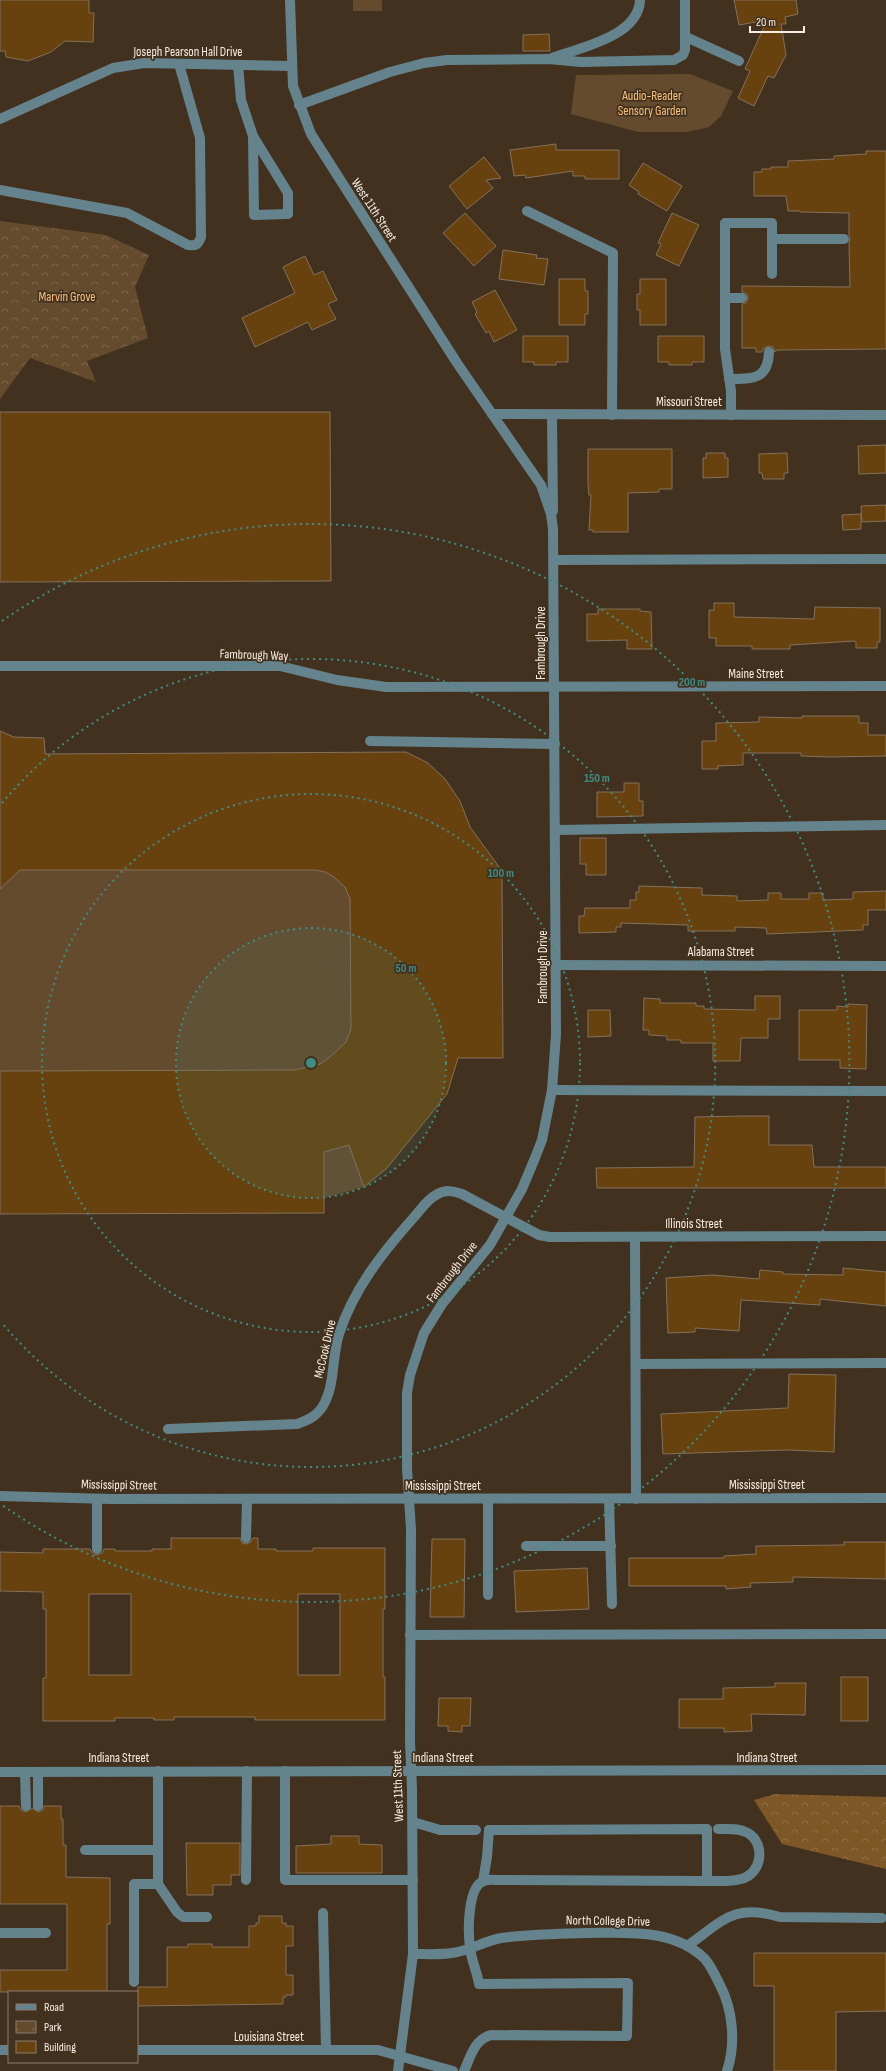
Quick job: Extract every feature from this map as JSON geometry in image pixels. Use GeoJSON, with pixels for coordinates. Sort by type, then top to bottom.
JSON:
{"type":"FeatureCollection","features":[{"type":"Feature","properties":{"kind":"street","name":"West 11th Street"},"geometry":{"type":"LineString","coordinates":[[290,0],[291,66],[293,86],[310,134],[492,414]]}},
{"type":"Feature","properties":{"kind":"street"},"geometry":{"type":"LineString","coordinates":[[549,59],[610,37],[624,30],[637,14],[640,0]]}},
{"type":"Feature","properties":{"kind":"street"},"geometry":{"type":"LineString","coordinates":[[299,105],[390,72],[424,63],[447,60],[549,59],[581,62],[674,60],[683,55],[685,50],[686,0]]}},
{"type":"Feature","properties":{"kind":"street"},"geometry":{"type":"LineString","coordinates":[[686,37],[739,61]]}},
{"type":"Feature","properties":{"kind":"street","name":"Joseph Pearson Hall Drive"},"geometry":{"type":"LineString","coordinates":[[0,119],[113,68],[144,63],[291,66]]}},
{"type":"Feature","properties":{"kind":"street"},"geometry":{"type":"LineString","coordinates":[[0,190],[127,213],[188,245],[195,246],[199,243],[201,237],[200,138],[179,64]]}},
{"type":"Feature","properties":{"kind":"street"},"geometry":{"type":"LineString","coordinates":[[238,65],[241,100],[253,136],[288,193],[288,214],[254,215],[253,136]]}},
{"type":"Feature","properties":{"kind":"street"},"geometry":{"type":"LineString","coordinates":[[527,211],[613,253],[612,415]]}},
{"type":"Feature","properties":{"kind":"street"},"geometry":{"type":"LineString","coordinates":[[731,415],[725,349],[725,224],[772,224],[772,274]]}},
{"type":"Feature","properties":{"kind":"street"},"geometry":{"type":"LineString","coordinates":[[772,239],[844,239]]}},
{"type":"Feature","properties":{"kind":"street"},"geometry":{"type":"LineString","coordinates":[[725,298],[742,298]]}},
{"type":"Feature","properties":{"kind":"street"},"geometry":{"type":"LineString","coordinates":[[729,380],[752,380],[760,375],[766,370],[769,361],[769,352]]}},
{"type":"Feature","properties":{"kind":"street","name":"Missouri Street"},"geometry":{"type":"LineString","coordinates":[[492,414],[886,415]]}},
{"type":"Feature","properties":{"kind":"street","name":"Fambrough Drive"},"geometry":{"type":"LineString","coordinates":[[409,1499],[406,1468],[406,1393],[416,1355],[424,1334],[442,1304],[485,1252],[507,1217],[536,1158],[542,1140],[552,1090],[556,1034],[556,830],[553,529],[551,514],[541,485],[492,414]]}},
{"type":"Feature","properties":{"kind":"street"},"geometry":{"type":"LineString","coordinates":[[552,415],[553,529]]}},
{"type":"Feature","properties":{"kind":"street"},"geometry":{"type":"LineString","coordinates":[[554,560],[886,559]]}},
{"type":"Feature","properties":{"kind":"street","name":"Fambrough Way"},"geometry":{"type":"LineString","coordinates":[[0,666],[280,666],[337,680],[386,687],[554,687]]}},
{"type":"Feature","properties":{"kind":"street","name":"Maine Street"},"geometry":{"type":"LineString","coordinates":[[554,687],[886,686]]}},
{"type":"Feature","properties":{"kind":"street"},"geometry":{"type":"LineString","coordinates":[[370,741],[555,744]]}},
{"type":"Feature","properties":{"kind":"street"},"geometry":{"type":"LineString","coordinates":[[556,830],[886,825]]}},
{"type":"Feature","properties":{"kind":"street","name":"Alabama Street"},"geometry":{"type":"LineString","coordinates":[[556,965],[886,966]]}},
{"type":"Feature","properties":{"kind":"street"},"geometry":{"type":"LineString","coordinates":[[552,1090],[886,1091]]}},
{"type":"Feature","properties":{"kind":"street","name":"McCook Drive"},"geometry":{"type":"LineString","coordinates":[[168,1428],[286,1425],[297,1424],[310,1419],[317,1414],[325,1403],[330,1388],[339,1335],[357,1293],[374,1267],[430,1200],[442,1192],[456,1192],[470,1197],[507,1217]]}},
{"type":"Feature","properties":{"kind":"street","name":"Illinois Street"},"geometry":{"type":"LineString","coordinates":[[507,1217],[539,1235],[550,1237],[886,1236]]}},
{"type":"Feature","properties":{"kind":"street"},"geometry":{"type":"LineString","coordinates":[[635,1236],[637,1364],[636,1499]]}},
{"type":"Feature","properties":{"kind":"street"},"geometry":{"type":"LineString","coordinates":[[637,1364],[886,1363]]}},
{"type":"Feature","properties":{"kind":"street","name":"Mississippi Street"},"geometry":{"type":"LineString","coordinates":[[0,1496],[97,1499],[886,1498]]}},
{"type":"Feature","properties":{"kind":"street"},"geometry":{"type":"LineString","coordinates":[[97,1499],[97,1549]]}},
{"type":"Feature","properties":{"kind":"street"},"geometry":{"type":"LineString","coordinates":[[246,1499],[246,1538]]}},
{"type":"Feature","properties":{"kind":"street","name":"West 11th Street"},"geometry":{"type":"LineString","coordinates":[[398,2071],[412,1954],[410,1635],[411,1529],[409,1499]]}},
{"type":"Feature","properties":{"kind":"street"},"geometry":{"type":"LineString","coordinates":[[488,1499],[488,1595]]}},
{"type":"Feature","properties":{"kind":"street"},"geometry":{"type":"LineString","coordinates":[[609,1499],[612,1604]]}},
{"type":"Feature","properties":{"kind":"street"},"geometry":{"type":"LineString","coordinates":[[526,1546],[611,1546]]}},
{"type":"Feature","properties":{"kind":"street"},"geometry":{"type":"LineString","coordinates":[[410,1635],[886,1634]]}},
{"type":"Feature","properties":{"kind":"street","name":"Indiana Street"},"geometry":{"type":"LineString","coordinates":[[0,1772],[886,1770]]}},
{"type":"Feature","properties":{"kind":"street"},"geometry":{"type":"LineString","coordinates":[[158,1771],[158,1884],[177,1912],[183,1917],[207,1917]]}},
{"type":"Feature","properties":{"kind":"street"},"geometry":{"type":"LineString","coordinates":[[246,1771],[246,1880]]}},
{"type":"Feature","properties":{"kind":"street"},"geometry":{"type":"LineString","coordinates":[[284,1771],[284,1880],[412,1880]]}},
{"type":"Feature","properties":{"kind":"street"},"geometry":{"type":"LineString","coordinates":[[26,1772],[26,1806]]}},
{"type":"Feature","properties":{"kind":"street"},"geometry":{"type":"LineString","coordinates":[[38,1772],[38,1806]]}},
{"type":"Feature","properties":{"kind":"street"},"geometry":{"type":"LineString","coordinates":[[412,1822],[440,1830],[476,1830]]}},
{"type":"Feature","properties":{"kind":"street"},"geometry":{"type":"LineString","coordinates":[[464,2071],[478,2042],[482,2038],[491,2035],[627,2036],[628,1983],[479,1984],[470,1948],[470,1910],[472,1896],[477,1886],[483,1881],[708,1881],[742,1879],[750,1875],[759,1862],[759,1845],[747,1832],[718,1829]]}},
{"type":"Feature","properties":{"kind":"street"},"geometry":{"type":"LineString","coordinates":[[483,1881],[487,1857],[488,1830],[708,1830],[708,1881]]}},
{"type":"Feature","properties":{"kind":"street"},"geometry":{"type":"LineString","coordinates":[[85,1850],[158,1850]]}},
{"type":"Feature","properties":{"kind":"street"},"geometry":{"type":"LineString","coordinates":[[134,1982],[134,1884],[158,1884]]}},
{"type":"Feature","properties":{"kind":"street"},"geometry":{"type":"LineString","coordinates":[[687,1946],[725,1920],[738,1913],[747,1911],[764,1912],[780,1917],[882,1918]]}},
{"type":"Feature","properties":{"kind":"street"},"geometry":{"type":"LineString","coordinates":[[323,1913],[326,2050]]}},
{"type":"Feature","properties":{"kind":"street","name":"North College Drive"},"geometry":{"type":"LineString","coordinates":[[412,1954],[452,1953],[500,1938],[519,1936],[635,1932],[655,1934],[687,1946],[705,1959],[724,1993],[730,2015],[732,2036],[727,2071]]}},
{"type":"Feature","properties":{"kind":"street"},"geometry":{"type":"LineString","coordinates":[[0,1933],[46,1933]]}},
{"type":"Feature","properties":{"kind":"street","name":"Louisiana Street"},"geometry":{"type":"LineString","coordinates":[[138,2050],[378,2050],[399,2056]]}},
{"type":"Feature","properties":{"kind":"street"},"geometry":{"type":"LineString","coordinates":[[399,2056],[453,2071]]}},
{"type":"Feature","properties":{"kind":"green space"},"geometry":{"type":"Polygon","coordinates":[[[353,0],[382,0],[382,11],[353,11],[353,0]]]}},
{"type":"Feature","properties":{"kind":"green space","name":"Audio-Reader Sensory Garden"},"geometry":{"type":"Polygon","coordinates":[[[690,74],[733,91],[721,116],[709,127],[687,132],[638,132],[571,114],[576,75],[690,74]]]}},
{"type":"Feature","properties":{"kind":"green space","name":"Marvin Grove"},"geometry":{"type":"Polygon","coordinates":[[[0,221],[106,235],[149,255],[135,287],[148,338],[87,361],[96,382],[30,358],[0,399],[0,221]]]}},
{"type":"Feature","properties":{"kind":"green space"},"geometry":{"type":"Polygon","coordinates":[[[0,731],[14,737],[44,738],[46,754],[406,752],[428,763],[445,779],[460,801],[470,827],[502,871],[503,1058],[458,1058],[387,1168],[364,1187],[324,1198],[324,1213],[0,1214],[0,731]]]}},
{"type":"Feature","properties":{"kind":"green space"},"geometry":{"type":"Polygon","coordinates":[[[775,1794],[886,1797],[886,1869],[782,1844],[754,1800],[775,1794]]]}},
{"type":"Feature","properties":{"kind":"building"},"geometry":{"type":"Polygon","coordinates":[[[0,0],[89,0],[89,13],[94,13],[93,42],[65,41],[51,52],[28,61],[6,57],[5,51],[0,51],[0,0]]]}},
{"type":"Feature","properties":{"kind":"building"},"geometry":{"type":"Polygon","coordinates":[[[734,0],[796,0],[798,14],[785,17],[786,24],[781,24],[786,55],[774,78],[768,76],[754,106],[738,98],[750,71],[745,69],[767,20],[739,25],[734,0]]]}},
{"type":"Feature","properties":{"kind":"building"},"geometry":{"type":"Polygon","coordinates":[[[549,34],[550,51],[523,51],[523,35],[549,34]]]}},
{"type":"Feature","properties":{"kind":"building"},"geometry":{"type":"Polygon","coordinates":[[[556,144],[556,150],[619,150],[619,179],[585,179],[585,176],[573,176],[573,171],[526,178],[525,175],[514,176],[510,150],[556,144]]]}},
{"type":"Feature","properties":{"kind":"building"},"geometry":{"type":"Polygon","coordinates":[[[866,151],[886,151],[886,349],[777,350],[775,352],[773,347],[769,346],[764,348],[762,352],[756,352],[756,348],[742,348],[742,304],[746,303],[748,298],[747,294],[742,292],[742,286],[850,287],[849,213],[788,211],[786,196],[754,196],[754,172],[762,172],[762,169],[771,169],[771,167],[788,167],[788,161],[834,159],[834,156],[866,154],[866,151]]]}},
{"type":"Feature","properties":{"kind":"building"},"geometry":{"type":"Polygon","coordinates":[[[484,157],[501,178],[486,180],[493,188],[467,209],[449,186],[484,157]]]}},
{"type":"Feature","properties":{"kind":"building"},"geometry":{"type":"Polygon","coordinates":[[[643,163],[682,186],[667,211],[638,194],[639,192],[629,185],[643,163]]]}},
{"type":"Feature","properties":{"kind":"building"},"geometry":{"type":"Polygon","coordinates":[[[465,213],[496,246],[474,266],[443,233],[465,213]]]}},
{"type":"Feature","properties":{"kind":"building"},"geometry":{"type":"Polygon","coordinates":[[[672,213],[699,225],[679,266],[656,255],[661,244],[658,243],[672,213]]]}},
{"type":"Feature","properties":{"kind":"building"},"geometry":{"type":"Polygon","coordinates":[[[503,250],[537,255],[536,258],[548,259],[544,285],[499,279],[503,250]]]}},
{"type":"Feature","properties":{"kind":"building"},"geometry":{"type":"Polygon","coordinates":[[[305,256],[314,275],[323,271],[337,300],[328,304],[336,319],[312,330],[308,322],[255,347],[242,318],[295,293],[283,267],[305,256]]]}},
{"type":"Feature","properties":{"kind":"building"},"geometry":{"type":"Polygon","coordinates":[[[559,279],[585,279],[585,291],[588,291],[588,314],[585,314],[585,325],[559,325],[559,279]]]}},
{"type":"Feature","properties":{"kind":"building"},"geometry":{"type":"Polygon","coordinates":[[[640,279],[666,279],[666,325],[640,325],[640,310],[637,310],[637,294],[640,294],[640,279]]]}},
{"type":"Feature","properties":{"kind":"building"},"geometry":{"type":"Polygon","coordinates":[[[495,290],[517,330],[494,342],[489,331],[486,333],[475,314],[477,312],[472,302],[495,290]]]}},
{"type":"Feature","properties":{"kind":"building"},"geometry":{"type":"Polygon","coordinates":[[[523,336],[568,336],[568,362],[556,362],[556,365],[534,365],[534,362],[523,362],[523,336]]]}},
{"type":"Feature","properties":{"kind":"building"},"geometry":{"type":"Polygon","coordinates":[[[658,336],[704,336],[704,362],[692,362],[692,365],[669,365],[669,362],[658,362],[658,336]]]}},
{"type":"Feature","properties":{"kind":"building"},"geometry":{"type":"Polygon","coordinates":[[[0,412],[330,412],[331,581],[0,582],[0,412]]]}},
{"type":"Feature","properties":{"kind":"building"},"geometry":{"type":"Polygon","coordinates":[[[886,445],[886,473],[859,474],[858,446],[886,445]]]}},
{"type":"Feature","properties":{"kind":"building"},"geometry":{"type":"Polygon","coordinates":[[[588,449],[672,449],[672,489],[659,489],[659,492],[628,493],[628,532],[593,532],[593,530],[589,530],[591,495],[589,495],[588,484],[588,449]]]}},
{"type":"Feature","properties":{"kind":"building"},"geometry":{"type":"Polygon","coordinates":[[[706,453],[725,453],[725,458],[728,458],[728,477],[703,478],[703,458],[706,458],[706,453]]]}},
{"type":"Feature","properties":{"kind":"building"},"geometry":{"type":"Polygon","coordinates":[[[787,453],[788,473],[784,473],[784,479],[763,479],[762,473],[759,473],[759,454],[787,453]]]}},
{"type":"Feature","properties":{"kind":"building"},"geometry":{"type":"Polygon","coordinates":[[[886,505],[886,521],[862,522],[861,506],[886,505]]]}},
{"type":"Feature","properties":{"kind":"building"},"geometry":{"type":"Polygon","coordinates":[[[861,514],[861,529],[843,530],[842,515],[861,514]]]}},
{"type":"Feature","properties":{"kind":"building"},"geometry":{"type":"Polygon","coordinates":[[[714,603],[734,603],[734,617],[814,619],[815,607],[880,608],[880,642],[877,642],[877,648],[856,648],[856,642],[854,641],[790,645],[790,649],[752,649],[752,646],[716,646],[716,638],[709,638],[709,610],[714,610],[714,603]]]}},
{"type":"Feature","properties":{"kind":"building"},"geometry":{"type":"Polygon","coordinates":[[[598,609],[640,609],[640,611],[651,612],[652,649],[627,649],[627,640],[587,641],[587,614],[598,614],[598,609]]]}},
{"type":"Feature","properties":{"kind":"building"},"geometry":{"type":"Polygon","coordinates":[[[802,716],[859,716],[859,723],[868,723],[868,735],[886,735],[886,756],[829,757],[801,756],[801,753],[743,753],[743,765],[718,766],[718,769],[702,769],[702,741],[716,741],[716,723],[759,722],[759,717],[802,718],[802,716]]]}},
{"type":"Feature","properties":{"kind":"building"},"geometry":{"type":"Polygon","coordinates":[[[0,731],[14,737],[44,738],[45,754],[406,752],[428,763],[445,779],[460,801],[470,827],[502,871],[503,1058],[458,1058],[447,1094],[387,1168],[364,1187],[349,1145],[324,1152],[324,1213],[0,1214],[0,1071],[295,1070],[320,1064],[329,1058],[346,1042],[351,1029],[350,899],[345,887],[334,877],[325,872],[316,870],[20,870],[0,889],[0,731]]]}},
{"type":"Feature","properties":{"kind":"building"},"geometry":{"type":"Polygon","coordinates":[[[624,783],[639,783],[639,801],[643,801],[643,816],[597,817],[597,792],[624,792],[624,783]]]}},
{"type":"Feature","properties":{"kind":"building"},"geometry":{"type":"Polygon","coordinates":[[[580,838],[606,838],[606,875],[586,875],[586,864],[580,864],[580,838]]]}},
{"type":"Feature","properties":{"kind":"building"},"geometry":{"type":"Polygon","coordinates":[[[639,886],[702,888],[702,895],[737,896],[737,901],[768,900],[768,893],[781,893],[781,899],[809,899],[809,893],[823,893],[823,900],[853,899],[853,892],[886,891],[886,910],[868,910],[868,925],[863,925],[863,930],[767,934],[766,928],[735,927],[735,931],[688,931],[688,925],[621,923],[621,927],[616,927],[616,932],[579,933],[579,916],[584,916],[585,908],[630,908],[630,900],[636,900],[636,892],[639,892],[639,886]]]}},
{"type":"Feature","properties":{"kind":"building"},"geometry":{"type":"Polygon","coordinates":[[[755,996],[780,996],[780,1019],[768,1019],[768,1038],[741,1038],[740,1061],[713,1061],[713,1043],[681,1043],[681,1040],[667,1040],[667,1036],[649,1035],[649,1030],[643,1030],[644,998],[660,999],[660,1003],[696,1003],[696,1006],[704,1006],[704,1009],[755,1010],[755,996]]]}},
{"type":"Feature","properties":{"kind":"building"},"geometry":{"type":"Polygon","coordinates":[[[848,1004],[867,1005],[866,1069],[840,1068],[840,1060],[799,1060],[799,1010],[837,1010],[837,1006],[848,1007],[848,1004]]]}},
{"type":"Feature","properties":{"kind":"building"},"geometry":{"type":"Polygon","coordinates":[[[588,1010],[610,1010],[611,1036],[588,1037],[588,1010]]]}},
{"type":"Feature","properties":{"kind":"building"},"geometry":{"type":"Polygon","coordinates":[[[769,1116],[769,1145],[812,1145],[814,1167],[886,1167],[886,1188],[597,1188],[596,1168],[694,1167],[695,1117],[769,1116]]]}},
{"type":"Feature","properties":{"kind":"building"},"geometry":{"type":"Polygon","coordinates":[[[843,1268],[886,1272],[886,1306],[820,1299],[820,1305],[741,1300],[739,1331],[695,1328],[695,1332],[668,1333],[666,1278],[712,1275],[759,1279],[760,1270],[783,1272],[783,1274],[843,1275],[843,1268]]]}},
{"type":"Feature","properties":{"kind":"building"},"geometry":{"type":"Polygon","coordinates":[[[789,1374],[836,1375],[834,1452],[787,1450],[663,1454],[661,1414],[788,1408],[789,1374]]]}},
{"type":"Feature","properties":{"kind":"building"},"geometry":{"type":"Polygon","coordinates":[[[171,1538],[240,1538],[242,1543],[246,1544],[251,1542],[253,1538],[258,1538],[258,1549],[276,1549],[276,1551],[313,1551],[313,1548],[385,1548],[383,1677],[385,1677],[385,1720],[255,1720],[255,1717],[174,1717],[174,1720],[154,1720],[154,1718],[115,1718],[115,1721],[43,1721],[43,1678],[46,1678],[46,1609],[43,1609],[43,1592],[0,1591],[0,1552],[43,1553],[43,1549],[90,1549],[93,1554],[97,1555],[102,1553],[104,1549],[115,1549],[115,1551],[152,1551],[152,1549],[171,1549],[171,1538]],[[89,1594],[89,1675],[131,1675],[131,1594],[89,1594]],[[298,1594],[298,1675],[340,1675],[340,1594],[298,1594]]]}},
{"type":"Feature","properties":{"kind":"building"},"geometry":{"type":"Polygon","coordinates":[[[432,1539],[465,1539],[464,1617],[430,1617],[432,1539]]]}},
{"type":"Feature","properties":{"kind":"building"},"geometry":{"type":"Polygon","coordinates":[[[844,1542],[886,1542],[886,1579],[793,1577],[793,1582],[750,1583],[751,1587],[726,1589],[726,1586],[629,1586],[629,1558],[724,1558],[724,1556],[756,1554],[756,1546],[844,1545],[844,1542]]]}},
{"type":"Feature","properties":{"kind":"building"},"geometry":{"type":"Polygon","coordinates":[[[587,1568],[589,1609],[516,1612],[514,1571],[587,1568]]]}},
{"type":"Feature","properties":{"kind":"building"},"geometry":{"type":"Polygon","coordinates":[[[841,1677],[868,1677],[868,1721],[841,1721],[841,1677]]]}},
{"type":"Feature","properties":{"kind":"building"},"geometry":{"type":"Polygon","coordinates":[[[775,1683],[806,1683],[805,1715],[751,1714],[752,1731],[724,1732],[724,1728],[679,1728],[679,1699],[723,1699],[723,1688],[775,1687],[775,1683]]]}},
{"type":"Feature","properties":{"kind":"building"},"geometry":{"type":"Polygon","coordinates":[[[439,1698],[471,1698],[470,1726],[462,1726],[462,1732],[448,1731],[448,1726],[438,1726],[439,1698]]]}},
{"type":"Feature","properties":{"kind":"building"},"geometry":{"type":"Polygon","coordinates":[[[0,1806],[19,1806],[21,1810],[26,1812],[32,1808],[38,1812],[43,1810],[44,1806],[61,1806],[61,1819],[63,1819],[63,1845],[66,1845],[66,1877],[110,1878],[110,1924],[107,1924],[107,1991],[0,1992],[0,1970],[67,1970],[67,1904],[0,1904],[0,1806]]]}},
{"type":"Feature","properties":{"kind":"building"},"geometry":{"type":"Polygon","coordinates":[[[331,1836],[359,1836],[359,1844],[382,1845],[382,1873],[296,1873],[296,1846],[331,1844],[331,1836]]]}},
{"type":"Feature","properties":{"kind":"building"},"geometry":{"type":"Polygon","coordinates":[[[186,1843],[240,1843],[240,1875],[231,1875],[231,1885],[213,1885],[213,1895],[187,1895],[186,1843]]]}},
{"type":"Feature","properties":{"kind":"building"},"geometry":{"type":"Polygon","coordinates":[[[259,1916],[282,1916],[282,1923],[286,1923],[286,1926],[293,1926],[293,1946],[286,1946],[286,1975],[293,1975],[293,1995],[286,1995],[286,1997],[283,1997],[283,2004],[138,2006],[138,1987],[167,1987],[167,1947],[188,1947],[188,1944],[212,1944],[212,1947],[249,1947],[249,1926],[256,1926],[256,1923],[259,1923],[259,1916]]]}},
{"type":"Feature","properties":{"kind":"building"},"geometry":{"type":"Polygon","coordinates":[[[754,1953],[886,1953],[886,2011],[836,2012],[836,2071],[774,2071],[774,1986],[754,1986],[754,1953]]]}}]}
